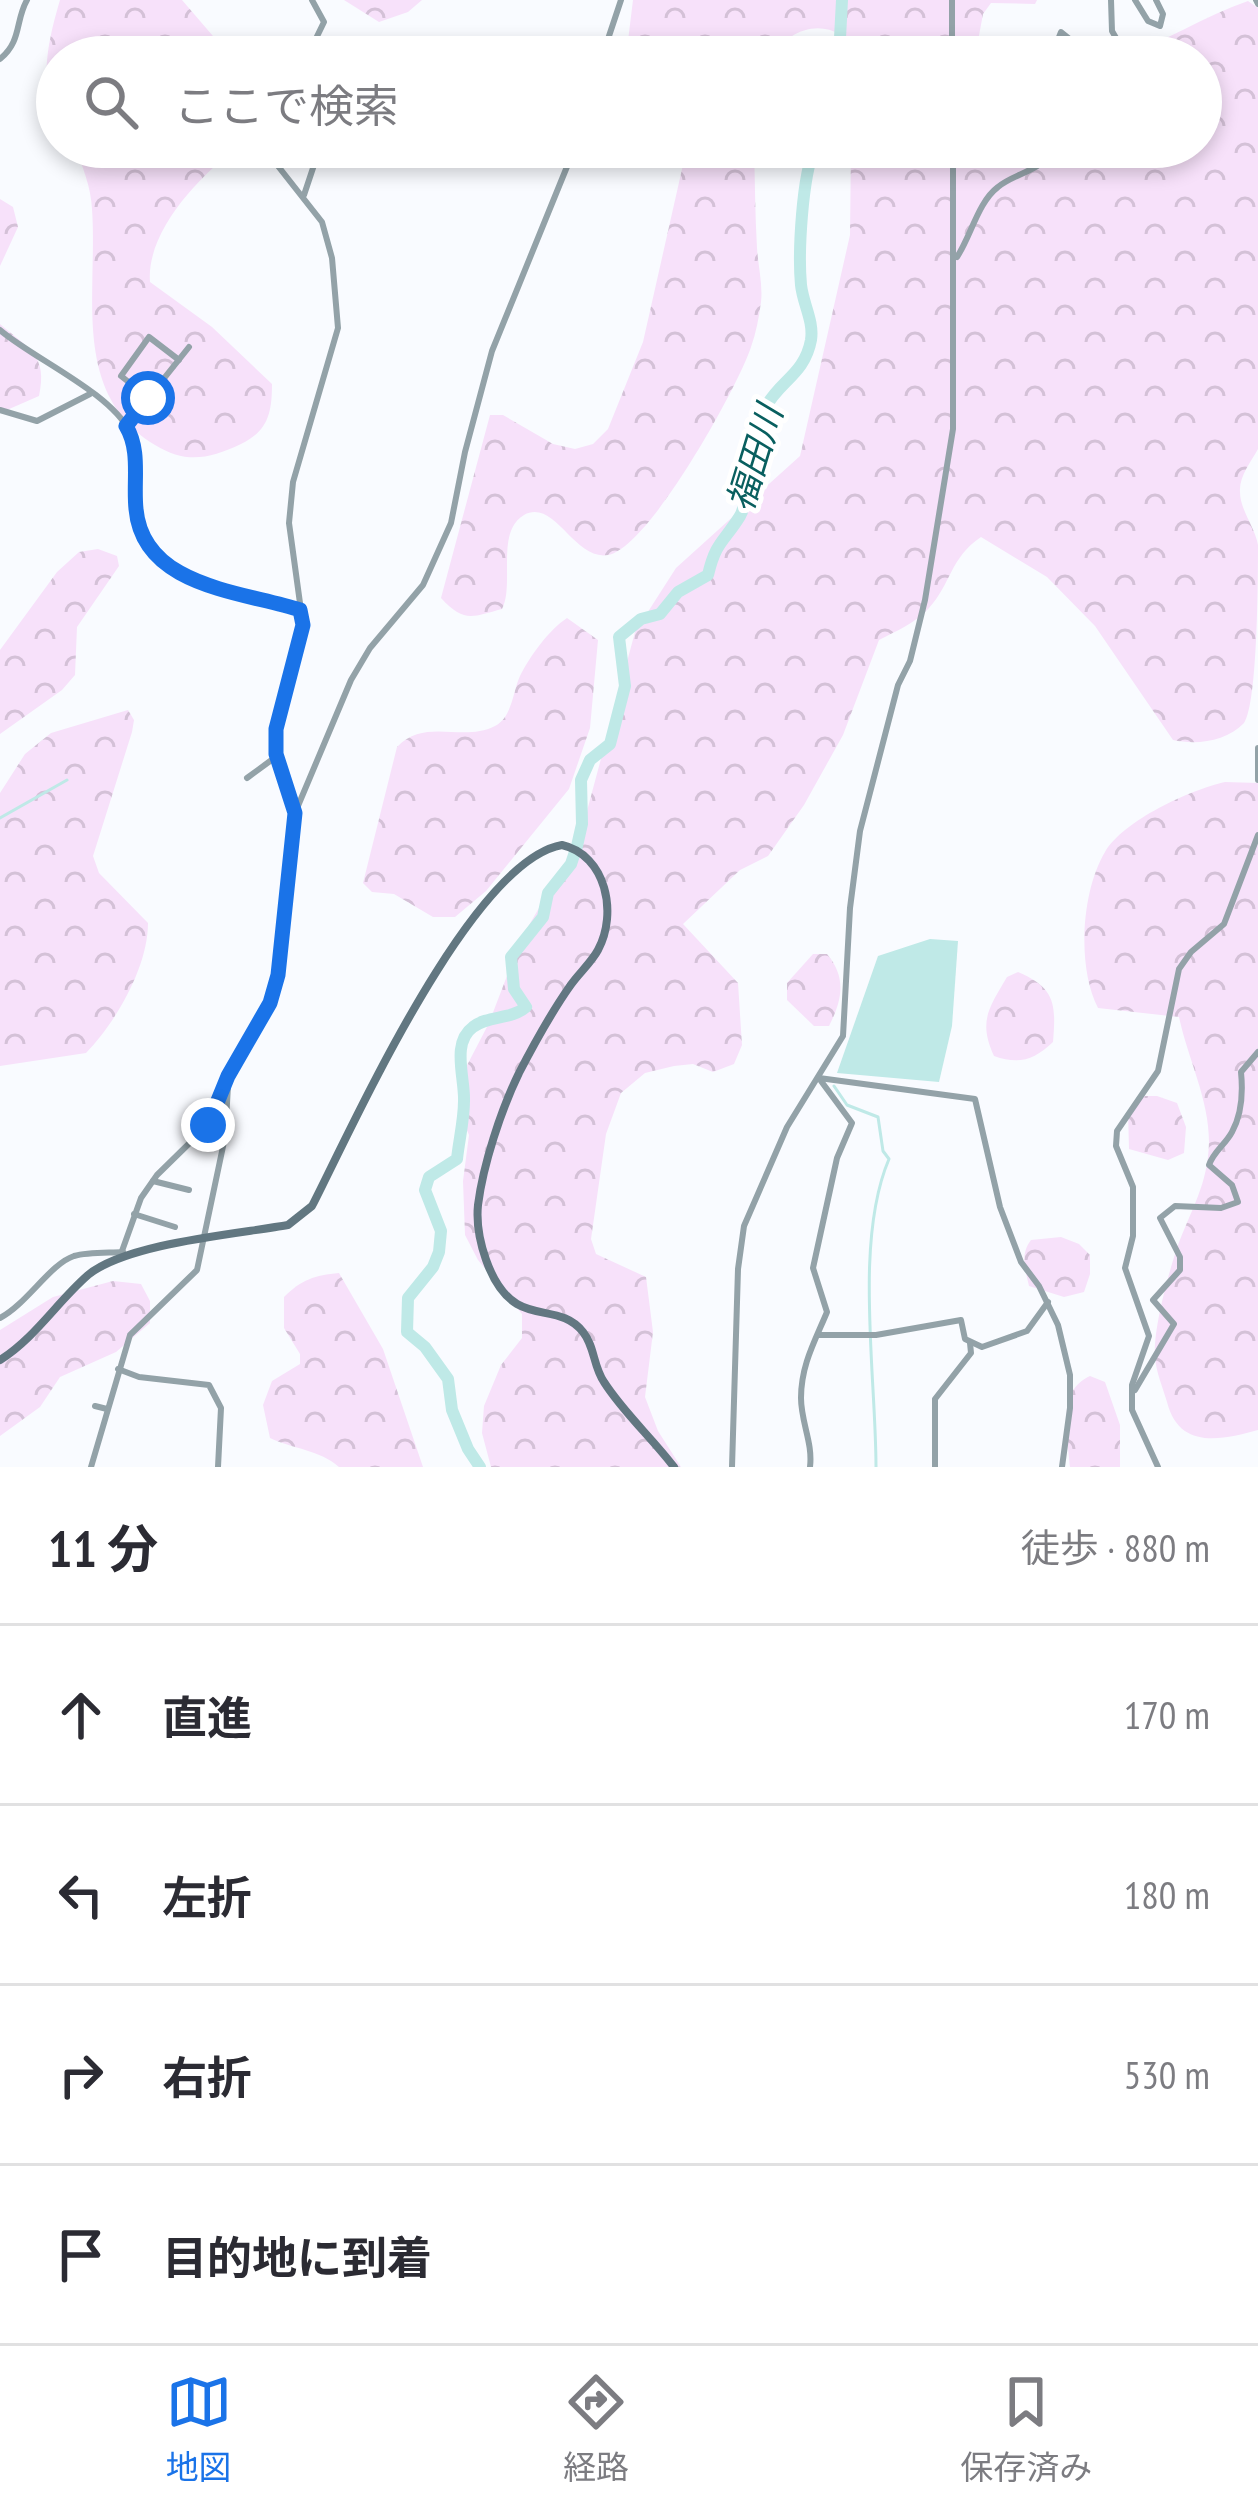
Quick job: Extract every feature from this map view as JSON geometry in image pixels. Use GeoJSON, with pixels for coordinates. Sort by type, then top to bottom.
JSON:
{"type":"FeatureCollection","features":[{"type":"Feature","properties":{"kind":"street"},"geometry":{"type":"LineString","coordinates":[[0,58],[12,49],[21,31],[21,10],[28,0]]}},
{"type":"Feature","properties":{"kind":"street"},"geometry":{"type":"LineString","coordinates":[[312,0],[325,22],[318,36]]}},
{"type":"Feature","properties":{"kind":"street"},"geometry":{"type":"LineString","coordinates":[[609,36],[621,0]]}},
{"type":"Feature","properties":{"kind":"street"},"geometry":{"type":"LineString","coordinates":[[952,0],[952,36]]}},
{"type":"Feature","properties":{"kind":"street"},"geometry":{"type":"LineString","coordinates":[[1111,0],[1114,36]]}},
{"type":"Feature","properties":{"kind":"street"},"geometry":{"type":"LineString","coordinates":[[1135,0],[1148,21],[1160,26],[1163,14],[1156,0]]}},
{"type":"Feature","properties":{"kind":"street"},"geometry":{"type":"LineString","coordinates":[[281,168],[322,222],[332,258],[338,328],[293,482],[289,523],[303,625],[276,729],[277,756],[295,813]]}},
{"type":"Feature","properties":{"kind":"street"},"geometry":{"type":"LineString","coordinates":[[304,195],[313,168]]}},
{"type":"Feature","properties":{"kind":"street"},"geometry":{"type":"LineString","coordinates":[[126,1254],[134,1214],[153,1181],[208,1125],[228,1076],[270,1003],[278,975],[295,813],[351,680],[370,647],[423,585],[451,523],[464,452],[493,351],[567,168]]}},
{"type":"Feature","properties":{"kind":"street"},"geometry":{"type":"LineString","coordinates":[[733,1467],[738,1269],[744,1226],[788,1127],[843,1036],[850,908],[860,831],[925,600],[953,428],[954,168]]}},
{"type":"Feature","properties":{"kind":"street"},"geometry":{"type":"LineString","coordinates":[[956,260],[987,199],[997,187],[1032,168]]}},
{"type":"Feature","properties":{"kind":"street"},"geometry":{"type":"LineString","coordinates":[[0,330],[22,349],[65,372],[126,426],[136,465],[139,535],[149,550],[186,578],[300,610]]}},
{"type":"Feature","properties":{"kind":"street"},"geometry":{"type":"LineString","coordinates":[[148,398],[121,376],[149,337],[179,360]]}},
{"type":"Feature","properties":{"kind":"street"},"geometry":{"type":"LineString","coordinates":[[126,426],[189,347]]}},
{"type":"Feature","properties":{"kind":"street"},"geometry":{"type":"LineString","coordinates":[[0,410],[37,421],[90,394]]}},
{"type":"Feature","properties":{"kind":"street"},"geometry":{"type":"LineString","coordinates":[[1258,748],[1258,780]]}},
{"type":"Feature","properties":{"kind":"street"},"geometry":{"type":"LineString","coordinates":[[247,778],[277,756]]}},
{"type":"Feature","properties":{"kind":"street"},"geometry":{"type":"LineString","coordinates":[[1158,1467],[1139,1430],[1131,1399],[1149,1336],[1125,1268],[1133,1236],[1133,1187],[1116,1146],[1117,1130],[1158,1071],[1178,970],[1224,924],[1258,835]]}},
{"type":"Feature","properties":{"kind":"street"},"geometry":{"type":"LineString","coordinates":[[0,1318],[20,1307],[75,1256],[126,1254],[288,1226],[312,1206],[397,1034],[458,941],[536,854],[555,846],[580,851],[596,866],[605,892],[603,937],[598,952],[571,984],[532,1048],[504,1106],[478,1204],[478,1229],[485,1255],[510,1298],[578,1326],[592,1346],[602,1379],[674,1467]]}},
{"type":"Feature","properties":{"kind":"street"},"geometry":{"type":"LineString","coordinates":[[1131,1399],[1174,1324],[1153,1300],[1180,1270],[1180,1257],[1160,1218],[1174,1206],[1220,1208],[1238,1202],[1232,1185],[1209,1165],[1232,1133],[1243,1096],[1241,1072],[1258,1052]]}},
{"type":"Feature","properties":{"kind":"street"},"geometry":{"type":"LineString","coordinates":[[92,1467],[130,1335],[197,1270],[225,1137],[228,1076]]}},
{"type":"Feature","properties":{"kind":"street"},"geometry":{"type":"LineString","coordinates":[[819,1078],[975,1099],[1000,1207],[1022,1262],[1048,1302],[1070,1375],[1062,1467]]}},
{"type":"Feature","properties":{"kind":"street"},"geometry":{"type":"LineString","coordinates":[[810,1467],[812,1450],[801,1397],[808,1348],[827,1312],[813,1268],[837,1158],[852,1123],[819,1078]]}},
{"type":"Feature","properties":{"kind":"street"},"geometry":{"type":"LineString","coordinates":[[153,1181],[189,1190]]}},
{"type":"Feature","properties":{"kind":"street"},"geometry":{"type":"LineString","coordinates":[[134,1214],[175,1226]]}},
{"type":"Feature","properties":{"kind":"street"},"geometry":{"type":"LineString","coordinates":[[0,1360],[34,1333],[90,1274],[126,1254]]}},
{"type":"Feature","properties":{"kind":"street"},"geometry":{"type":"LineString","coordinates":[[817,1335],[872,1335],[961,1320],[965,1340],[982,1346],[1027,1331],[1048,1302]]}},
{"type":"Feature","properties":{"kind":"street"},"geometry":{"type":"LineString","coordinates":[[935,1467],[934,1399],[971,1353],[970,1343]]}},
{"type":"Feature","properties":{"kind":"street"},"geometry":{"type":"LineString","coordinates":[[118,1370],[209,1385],[220,1408],[218,1467]]}},
{"type":"Feature","properties":{"kind":"street"},"geometry":{"type":"LineString","coordinates":[[95,1406],[107,1409]]}},
{"type":"Feature","properties":{"kind":"green space"},"geometry":{"type":"Polygon","coordinates":[[[60,0],[182,0],[213,36],[51,36],[60,0]]]}},
{"type":"Feature","properties":{"kind":"green space"},"geometry":{"type":"Polygon","coordinates":[[[344,0],[422,0],[408,12],[379,22],[344,0]]]}},
{"type":"Feature","properties":{"kind":"green space"},"geometry":{"type":"Polygon","coordinates":[[[633,0],[1037,0],[1035,4],[991,3],[983,14],[979,36],[841,36],[821,28],[793,36],[629,36],[633,0]]]}},
{"type":"Feature","properties":{"kind":"green space"},"geometry":{"type":"Polygon","coordinates":[[[1248,1],[1258,8],[1258,449],[1243,475],[1240,492],[1258,545],[1258,560],[1255,666],[1244,723],[1210,740],[1173,740],[1095,626],[1047,577],[981,537],[971,545],[929,608],[879,640],[843,735],[804,805],[768,856],[740,870],[683,924],[738,983],[742,1045],[734,1064],[713,1072],[693,1064],[645,1073],[621,1093],[606,1134],[591,1239],[596,1254],[646,1277],[653,1332],[645,1397],[658,1431],[681,1467],[491,1467],[482,1433],[484,1406],[501,1365],[522,1338],[522,1314],[478,1260],[465,1235],[463,1181],[469,1135],[460,1114],[463,1073],[489,1023],[521,939],[580,837],[635,632],[676,568],[800,456],[850,235],[851,168],[1222,168],[1222,36],[1171,36],[1248,1]]]}},
{"type":"Feature","properties":{"kind":"green space"},"geometry":{"type":"Polygon","coordinates":[[[82,168],[213,168],[166,225],[151,263],[150,282],[212,327],[272,384],[267,420],[250,439],[208,456],[177,455],[155,445],[128,423],[110,398],[94,339],[93,241],[82,168]]]}},
{"type":"Feature","properties":{"kind":"green space"},"geometry":{"type":"Polygon","coordinates":[[[682,168],[754,168],[761,295],[754,336],[711,429],[668,497],[625,546],[608,555],[585,549],[545,515],[524,515],[510,533],[502,609],[476,616],[462,615],[449,606],[441,598],[490,415],[503,415],[553,444],[575,449],[593,444],[608,429],[643,342],[682,168]]]}},
{"type":"Feature","properties":{"kind":"green space"},"geometry":{"type":"Polygon","coordinates":[[[0,199],[13,207],[18,227],[0,266],[0,199]]]}},
{"type":"Feature","properties":{"kind":"green space"},"geometry":{"type":"Polygon","coordinates":[[[0,324],[34,354],[41,382],[39,396],[0,413],[0,324]]]}},
{"type":"Feature","properties":{"kind":"green space"},"geometry":{"type":"Polygon","coordinates":[[[98,549],[117,556],[119,566],[77,627],[75,675],[62,690],[0,734],[0,650],[57,572],[79,552],[98,549]]]}},
{"type":"Feature","properties":{"kind":"green space"},"geometry":{"type":"Polygon","coordinates":[[[567,618],[598,640],[590,728],[569,789],[486,891],[455,917],[433,917],[394,894],[372,892],[363,883],[397,747],[420,733],[483,731],[501,722],[529,660],[567,618]]]}},
{"type":"Feature","properties":{"kind":"green space"},"geometry":{"type":"Polygon","coordinates":[[[128,710],[134,720],[132,732],[93,856],[99,873],[148,923],[143,958],[119,1010],[86,1053],[0,1066],[0,793],[25,754],[51,733],[128,710]]]}},
{"type":"Feature","properties":{"kind":"green space"},"geometry":{"type":"Polygon","coordinates":[[[1225,782],[1258,783],[1258,1430],[1204,1438],[1181,1428],[1173,1417],[1155,1357],[1169,1273],[1206,1171],[1209,1142],[1202,1095],[1179,1017],[1098,1008],[1087,972],[1085,930],[1097,869],[1114,840],[1159,808],[1225,782]]]}},
{"type":"Feature","properties":{"kind":"green space"},"geometry":{"type":"Polygon","coordinates":[[[813,954],[827,954],[840,980],[829,1026],[814,1026],[787,1000],[787,983],[813,954]]]}},
{"type":"Feature","properties":{"kind":"green space"},"geometry":{"type":"Polygon","coordinates":[[[1018,972],[1040,984],[1051,999],[1053,1042],[1033,1057],[1011,1060],[994,1056],[986,1024],[1007,977],[1018,972]]]}},
{"type":"Feature","properties":{"kind":"green space"},"geometry":{"type":"Polygon","coordinates":[[[1139,1096],[1177,1103],[1186,1127],[1184,1153],[1168,1160],[1129,1149],[1128,1110],[1139,1096]]]}},
{"type":"Feature","properties":{"kind":"green space"},"geometry":{"type":"Polygon","coordinates":[[[1061,1237],[1090,1255],[1084,1292],[1064,1297],[1029,1286],[1024,1262],[1031,1240],[1061,1237]]]}},
{"type":"Feature","properties":{"kind":"green space"},"geometry":{"type":"Polygon","coordinates":[[[339,1273],[383,1349],[423,1467],[339,1467],[270,1438],[263,1405],[272,1381],[300,1364],[300,1354],[284,1328],[284,1297],[309,1279],[339,1273]]]}},
{"type":"Feature","properties":{"kind":"green space"},"geometry":{"type":"Polygon","coordinates":[[[113,1281],[141,1284],[150,1301],[150,1323],[116,1352],[60,1377],[40,1407],[0,1436],[0,1330],[53,1297],[113,1281]]]}},
{"type":"Feature","properties":{"kind":"green space"},"geometry":{"type":"Polygon","coordinates":[[[1090,1376],[1105,1382],[1120,1425],[1120,1467],[1070,1467],[1068,1403],[1079,1383],[1090,1376]]]}},
{"type":"Feature","properties":{"kind":"water"},"geometry":{"type":"Polygon","coordinates":[[[930,939],[958,941],[952,1026],[939,1082],[837,1073],[878,956],[930,939]]]}},
{"type":"Feature","properties":{"kind":"waterway","name":"福田川"},"geometry":{"type":"LineString","coordinates":[[840,36],[842,0]]}},
{"type":"Feature","properties":{"kind":"waterway","name":"福田川"},"geometry":{"type":"LineString","coordinates":[[480,1467],[452,1410],[448,1379],[425,1347],[407,1332],[408,1298],[439,1252],[441,1231],[425,1190],[429,1177],[457,1159],[464,1108],[462,1042],[479,1023],[526,1007],[514,989],[511,957],[543,917],[548,893],[571,864],[582,824],[581,780],[590,760],[610,744],[625,686],[619,637],[641,619],[660,614],[678,592],[708,575],[717,548],[743,509],[744,481],[758,453],[763,412],[806,356],[812,333],[801,285],[801,235],[809,168]]}},
{"type":"Feature","properties":{"kind":"waterway"},"geometry":{"type":"LineString","coordinates":[[0,818],[67,780]]}},
{"type":"Feature","properties":{"kind":"waterway"},"geometry":{"type":"LineString","coordinates":[[834,1086],[847,1105],[878,1117],[883,1151],[889,1159],[878,1192],[870,1268],[876,1467]]}},
{"type":"Feature","properties":{"kind":"route"},"geometry":{"type":"LineString","coordinates":[[148,398],[126,426],[136,465],[139,535],[149,550],[186,578],[300,610],[303,625],[276,729],[276,754],[295,813],[278,975],[270,1003],[228,1076],[208,1125]]}}]}
